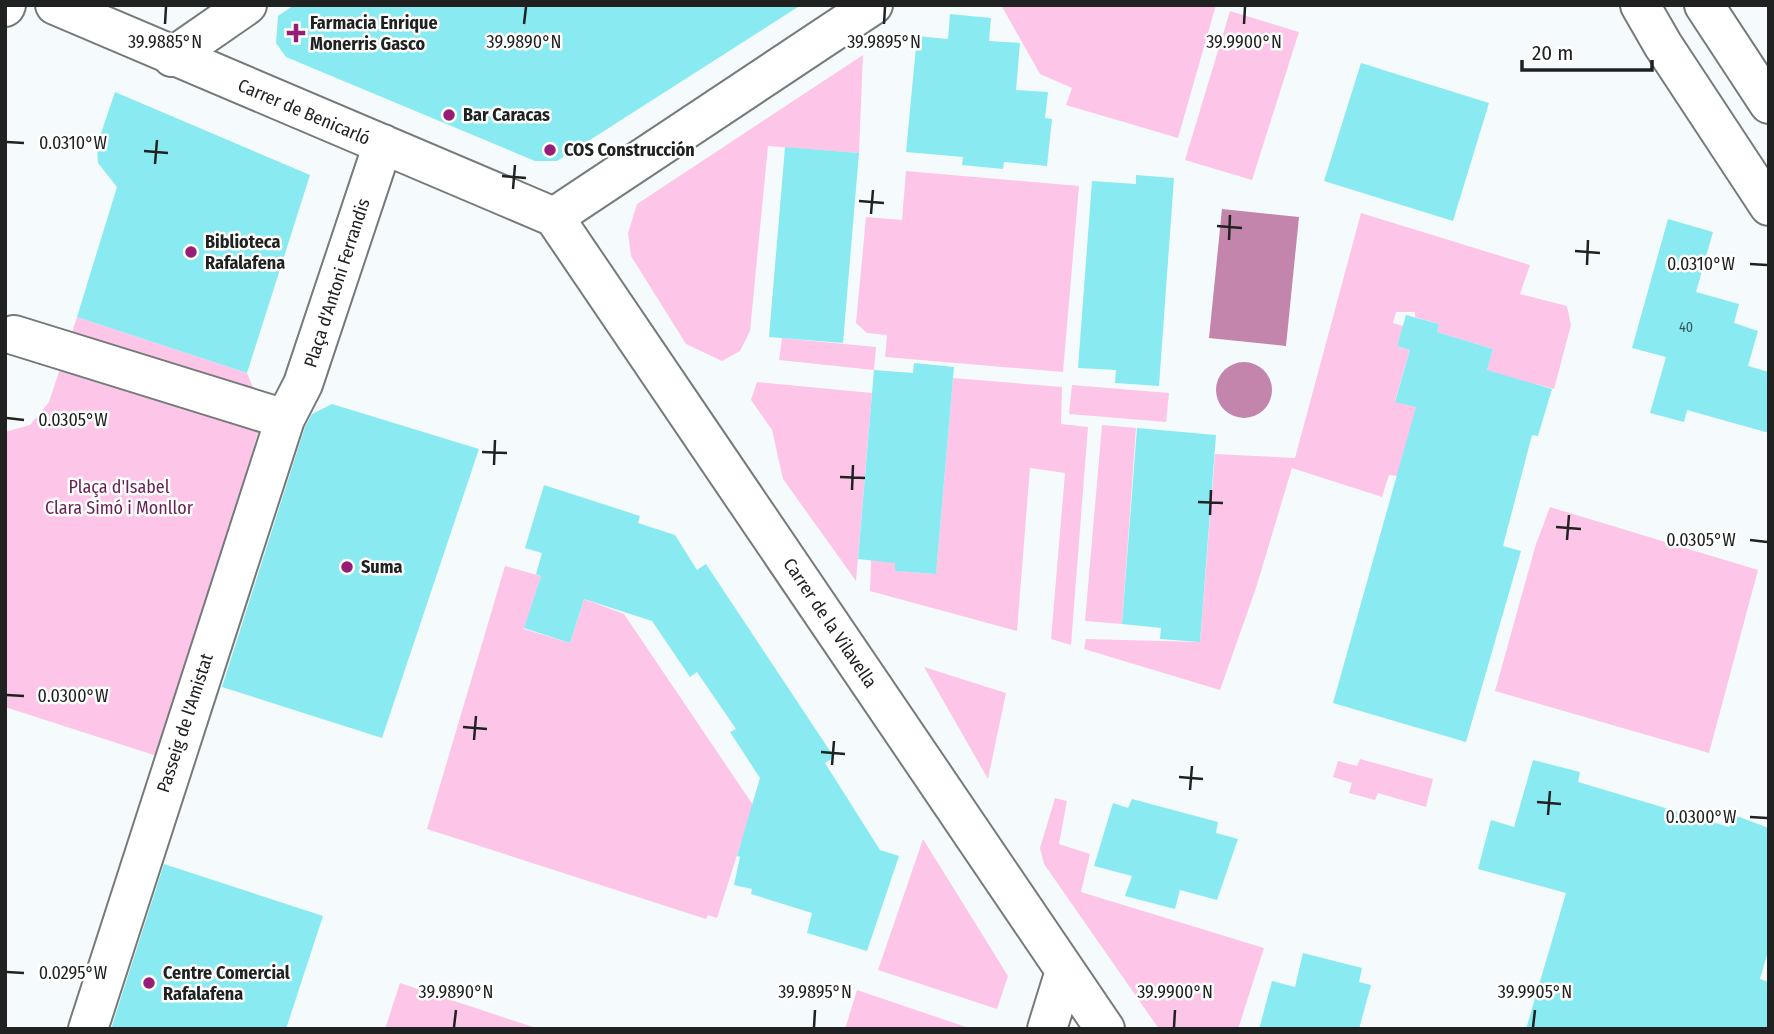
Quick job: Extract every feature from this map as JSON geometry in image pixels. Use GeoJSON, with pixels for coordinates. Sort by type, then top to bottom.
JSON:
{"type":"FeatureCollection","features":[{"type":"Feature","properties":{"kind":"street","name":"Carrer de Benicarló"},"geometry":{"type":"LineString","coordinates":[[55,5],[172,57],[554,217]]}},
{"type":"Feature","properties":{"kind":"street"},"geometry":{"type":"LineString","coordinates":[[172,57],[247,5]]}},
{"type":"Feature","properties":{"kind":"street"},"geometry":{"type":"LineString","coordinates":[[554,217],[873,5]]}},
{"type":"Feature","properties":{"kind":"street"},"geometry":{"type":"LineString","coordinates":[[1640,5],[1662,45],[1769,206]]}},
{"type":"Feature","properties":{"kind":"street"},"geometry":{"type":"LineString","coordinates":[[1704,5],[1769,104]]}},
{"type":"Feature","properties":{"kind":"street","name":"Plaça d'Antoni Ferrandis"},"geometry":{"type":"LineString","coordinates":[[285,419],[303,384],[383,144]]}},
{"type":"Feature","properties":{"kind":"street","name":"Carrer de la Vilavella"},"geometry":{"type":"LineString","coordinates":[[554,217],[1105,1029]]}},
{"type":"Feature","properties":{"kind":"street"},"geometry":{"type":"LineString","coordinates":[[14,335],[285,419]]}},
{"type":"Feature","properties":{"kind":"street","name":"Passeig de l'Amistat"},"geometry":{"type":"LineString","coordinates":[[88,1029],[285,419]]}},
{"type":"Feature","properties":{"kind":"street"},"geometry":{"type":"LineString","coordinates":[[1047,1029],[1065,971]]}},
{"type":"Feature","properties":{"kind":"green space"},"geometry":{"type":"Polygon","coordinates":[[[1001,5],[1216,5],[1178,138],[1066,105],[1072,88],[1040,74],[1001,5]]]}},
{"type":"Feature","properties":{"kind":"green space"},"geometry":{"type":"Polygon","coordinates":[[[1230,11],[1299,32],[1252,180],[1185,160],[1230,11]]]}},
{"type":"Feature","properties":{"kind":"green space"},"geometry":{"type":"Polygon","coordinates":[[[863,55],[859,153],[768,146],[750,331],[740,351],[722,361],[686,344],[631,256],[628,233],[637,204],[863,55]]]}},
{"type":"Feature","properties":{"kind":"green space"},"geometry":{"type":"Polygon","coordinates":[[[906,171],[1079,186],[1063,372],[885,357],[887,335],[867,333],[856,323],[866,217],[902,220],[906,171]]]}},
{"type":"Feature","properties":{"kind":"green space"},"geometry":{"type":"Polygon","coordinates":[[[1361,213],[1530,265],[1520,294],[1567,306],[1571,325],[1554,389],[1536,384],[1533,391],[1479,397],[1493,349],[1437,332],[1439,324],[1415,317],[1415,312],[1396,312],[1393,323],[1403,326],[1397,346],[1410,350],[1395,401],[1440,414],[1397,476],[1389,475],[1382,497],[1292,468],[1256,588],[1220,690],[1084,649],[1086,639],[1200,642],[1215,454],[1295,458],[1361,213]]]}},
{"type":"Feature","properties":{"kind":"green space","name":"Plaça d'Isabel Clara Simó i Monllor"},"geometry":{"type":"Polygon","coordinates":[[[77,317],[247,373],[264,413],[160,757],[5,707],[5,432],[30,425],[49,402],[77,317]]]}},
{"type":"Feature","properties":{"kind":"green space"},"geometry":{"type":"Polygon","coordinates":[[[782,338],[876,347],[874,370],[779,360],[782,338]]]}},
{"type":"Feature","properties":{"kind":"green space"},"geometry":{"type":"Polygon","coordinates":[[[953,378],[1062,387],[1061,424],[1088,427],[1071,645],[1051,639],[1065,473],[1030,468],[1017,631],[870,591],[871,560],[895,562],[895,571],[936,574],[953,378]]]}},
{"type":"Feature","properties":{"kind":"green space"},"geometry":{"type":"Polygon","coordinates":[[[757,382],[872,393],[856,581],[783,479],[772,430],[751,400],[757,382]]]}},
{"type":"Feature","properties":{"kind":"green space"},"geometry":{"type":"Polygon","coordinates":[[[1072,385],[1169,393],[1166,422],[1069,414],[1072,385]]]}},
{"type":"Feature","properties":{"kind":"green space"},"geometry":{"type":"Polygon","coordinates":[[[1102,425],[1136,428],[1122,624],[1085,621],[1102,425]]]}},
{"type":"Feature","properties":{"kind":"green space"},"geometry":{"type":"Polygon","coordinates":[[[1550,507],[1758,570],[1709,753],[1495,691],[1536,544],[1550,507]]]}},
{"type":"Feature","properties":{"kind":"green space"},"geometry":{"type":"Polygon","coordinates":[[[505,566],[541,576],[524,629],[570,643],[584,599],[624,614],[753,805],[717,918],[708,915],[706,919],[427,829],[505,566]]]}},
{"type":"Feature","properties":{"kind":"green space"},"geometry":{"type":"Polygon","coordinates":[[[924,667],[1006,693],[988,779],[924,667]]]}},
{"type":"Feature","properties":{"kind":"green space"},"geometry":{"type":"Polygon","coordinates":[[[1360,759],[1433,779],[1426,807],[1378,793],[1375,800],[1349,793],[1352,783],[1333,777],[1338,761],[1357,766],[1360,759]]]}},
{"type":"Feature","properties":{"kind":"green space"},"geometry":{"type":"Polygon","coordinates":[[[1055,798],[1067,801],[1059,844],[1090,854],[1081,892],[1264,948],[1238,1029],[1159,1029],[1044,864],[1040,848],[1055,798]]]}},
{"type":"Feature","properties":{"kind":"green space"},"geometry":{"type":"Polygon","coordinates":[[[923,839],[1008,976],[997,1009],[878,970],[923,839]]]}},
{"type":"Feature","properties":{"kind":"green space"},"geometry":{"type":"Polygon","coordinates":[[[400,983],[539,1029],[385,1029],[400,983]]]}},
{"type":"Feature","properties":{"kind":"green space"},"geometry":{"type":"Polygon","coordinates":[[[857,990],[972,1029],[845,1029],[857,990]]]}},
{"type":"Feature","properties":{"kind":"shaded area"},"geometry":{"type":"Polygon","coordinates":[[[1222,209],[1299,217],[1286,346],[1209,338],[1222,209]]]}},
{"type":"Feature","properties":{"kind":"shaded area"},"geometry":{"type":"Polygon","coordinates":[[[1244,362],[1255,364],[1264,370],[1270,379],[1270,401],[1264,410],[1255,416],[1244,418],[1233,416],[1224,410],[1218,401],[1216,390],[1218,379],[1224,370],[1233,364],[1244,362]]]}},
{"type":"Feature","properties":{"kind":"building"},"geometry":{"type":"Polygon","coordinates":[[[294,5],[801,5],[557,161],[535,161],[286,57],[276,43],[278,16],[294,5]]]}},
{"type":"Feature","properties":{"kind":"building"},"geometry":{"type":"Polygon","coordinates":[[[950,14],[991,18],[989,41],[1020,43],[1016,90],[1048,92],[1045,118],[1052,119],[1047,166],[1004,162],[1003,169],[962,165],[963,157],[906,152],[917,36],[948,39],[950,14]]]}},
{"type":"Feature","properties":{"kind":"building"},"geometry":{"type":"Polygon","coordinates":[[[1361,63],[1489,103],[1453,221],[1324,181],[1361,63]]]}},
{"type":"Feature","properties":{"kind":"building","name":"Biblioteca Rafalafena"},"geometry":{"type":"Polygon","coordinates":[[[115,92],[310,175],[247,373],[77,317],[117,187],[98,163],[97,145],[115,92]]]}},
{"type":"Feature","properties":{"kind":"building"},"geometry":{"type":"Polygon","coordinates":[[[785,147],[859,153],[843,343],[769,337],[785,147]]]}},
{"type":"Feature","properties":{"kind":"building"},"geometry":{"type":"Polygon","coordinates":[[[1136,175],[1174,178],[1159,386],[1115,383],[1116,370],[1078,368],[1092,181],[1136,184],[1136,175]]]}},
{"type":"Feature","properties":{"kind":"building"},"geometry":{"type":"Polygon","coordinates":[[[1668,219],[1713,232],[1696,292],[1739,304],[1734,323],[1758,331],[1748,366],[1769,372],[1769,433],[1687,410],[1684,422],[1650,413],[1666,357],[1632,348],[1668,219]]]}},
{"type":"Feature","properties":{"kind":"building"},"geometry":{"type":"Polygon","coordinates":[[[1406,315],[1439,324],[1437,332],[1493,349],[1487,370],[1552,389],[1538,436],[1532,435],[1503,546],[1521,551],[1466,742],[1333,703],[1416,407],[1395,402],[1410,350],[1397,346],[1406,315]]]}},
{"type":"Feature","properties":{"kind":"building"},"geometry":{"type":"Polygon","coordinates":[[[914,363],[954,367],[936,574],[895,571],[895,563],[858,559],[874,370],[913,373],[914,363]]]}},
{"type":"Feature","properties":{"kind":"building","name":"Suma"},"geometry":{"type":"Polygon","coordinates":[[[332,404],[479,449],[382,738],[222,687],[305,427],[312,414],[332,404]]]}},
{"type":"Feature","properties":{"kind":"building"},"geometry":{"type":"Polygon","coordinates":[[[1137,428],[1216,435],[1200,642],[1160,639],[1161,628],[1122,624],[1137,428]]]}},
{"type":"Feature","properties":{"kind":"building"},"geometry":{"type":"Polygon","coordinates":[[[544,485],[640,516],[638,523],[675,535],[697,570],[706,564],[834,757],[825,763],[880,850],[899,856],[867,951],[807,933],[812,913],[751,894],[752,889],[734,885],[740,857],[737,856],[760,778],[730,732],[736,729],[697,672],[690,677],[652,621],[584,599],[570,643],[524,628],[541,576],[536,574],[542,553],[525,548],[544,485]]]}},
{"type":"Feature","properties":{"kind":"building"},"geometry":{"type":"Polygon","coordinates":[[[1533,760],[1580,772],[1578,782],[1729,827],[1734,815],[1769,828],[1769,948],[1760,979],[1769,982],[1769,1029],[1526,1029],[1566,893],[1478,869],[1491,820],[1514,827],[1533,760]]]}},
{"type":"Feature","properties":{"kind":"building"},"geometry":{"type":"Polygon","coordinates":[[[1132,799],[1218,822],[1216,833],[1238,839],[1217,900],[1180,890],[1175,909],[1125,896],[1132,876],[1094,866],[1113,803],[1128,808],[1132,799]]]}},
{"type":"Feature","properties":{"kind":"building"},"geometry":{"type":"Polygon","coordinates":[[[164,864],[323,916],[286,1029],[111,1029],[164,864]]]}},
{"type":"Feature","properties":{"kind":"building"},"geometry":{"type":"Polygon","coordinates":[[[1303,953],[1362,968],[1359,982],[1371,985],[1359,1029],[1259,1029],[1272,981],[1295,987],[1303,953]]]}},
{"type":"Feature","properties":{"kind":"place","name":"Farmacia Enrique Monerris Gasco"},"geometry":{"type":"Point","coordinates":[296,33]}},
{"type":"Feature","properties":{"kind":"place","name":"Bar Caracas"},"geometry":{"type":"Point","coordinates":[449,115]}},
{"type":"Feature","properties":{"kind":"place","name":"COS Construcción"},"geometry":{"type":"Point","coordinates":[550,150]}},
{"type":"Feature","properties":{"kind":"place","name":"Biblioteca Rafalafena"},"geometry":{"type":"Point","coordinates":[191,252]}},
{"type":"Feature","properties":{"kind":"place","name":"Suma"},"geometry":{"type":"Point","coordinates":[347,567]}},
{"type":"Feature","properties":{"kind":"place","name":"Centre Comercial Rafalafena"},"geometry":{"type":"Point","coordinates":[149,983]}}]}
